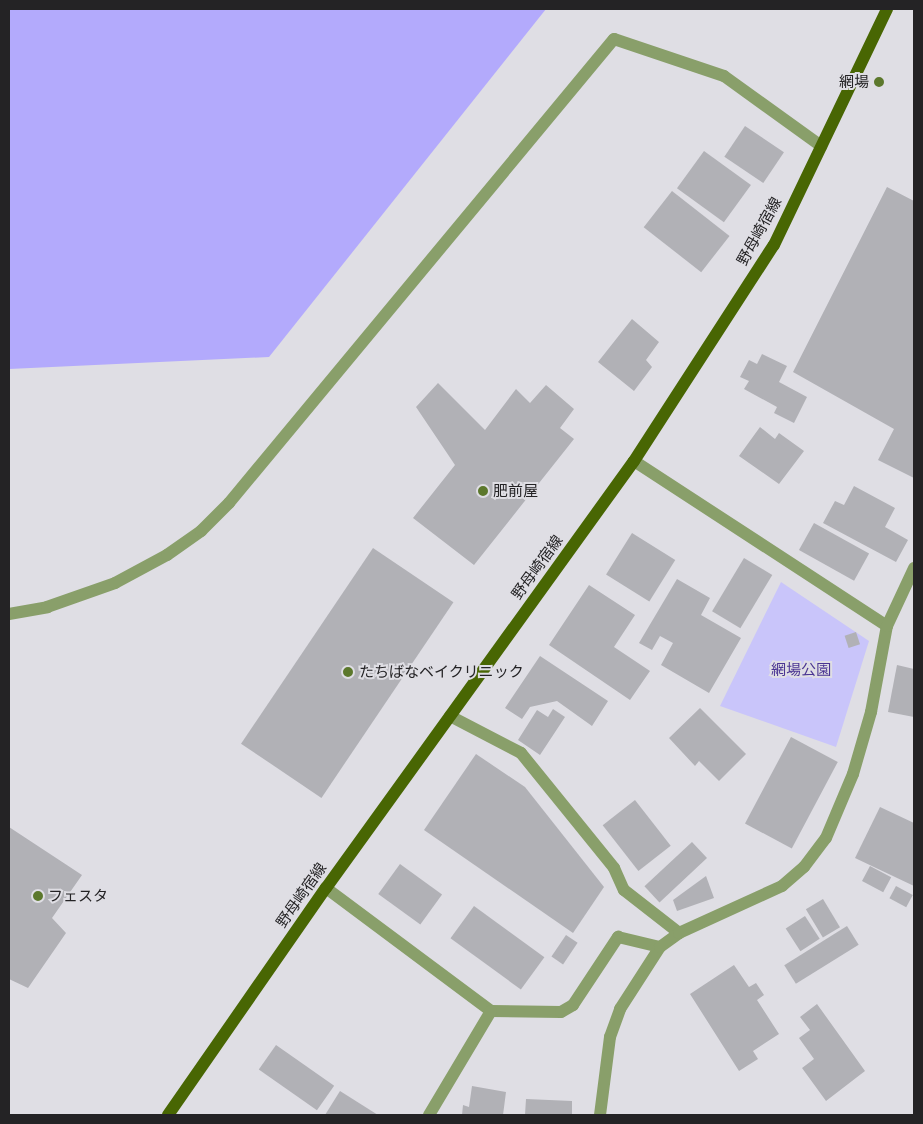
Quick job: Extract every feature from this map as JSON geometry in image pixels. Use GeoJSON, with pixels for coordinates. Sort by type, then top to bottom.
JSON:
{"type":"FeatureCollection","features":[{"type":"Feature","properties":{"kind":"main road","name":"野母崎宿線"},"geometry":{"type":"LineString","coordinates":[[168,1115],[326,888],[634,460],[774,245],[887,9]]}},
{"type":"Feature","properties":{"kind":"street"},"geometry":{"type":"LineString","coordinates":[[9,614],[47,607],[115,583],[167,555],[201,530],[229,503],[614,39],[724,76],[821,146]]}},
{"type":"Feature","properties":{"kind":"street"},"geometry":{"type":"LineString","coordinates":[[634,460],[887,626]]}},
{"type":"Feature","properties":{"kind":"street"},"geometry":{"type":"LineString","coordinates":[[600,1115],[610,1037],[620,1009],[660,947],[678,933],[782,886],[804,867],[826,838],[853,774],[871,712],[887,626],[914,568]]}},
{"type":"Feature","properties":{"kind":"street"},"geometry":{"type":"LineString","coordinates":[[450,716],[521,753],[614,868],[624,890],[678,933]]}},
{"type":"Feature","properties":{"kind":"street"},"geometry":{"type":"LineString","coordinates":[[326,888],[491,1011],[561,1012],[573,1005],[618,937],[660,947]]}},
{"type":"Feature","properties":{"kind":"street"},"geometry":{"type":"LineString","coordinates":[[429,1115],[491,1011]]}},
{"type":"Feature","properties":{"kind":"green space","name":"網場公園"},"geometry":{"type":"Polygon","coordinates":[[[781,582],[869,641],[836,747],[720,706],[781,582]]]}},
{"type":"Feature","properties":{"kind":"shaded area"},"geometry":{"type":"Polygon","coordinates":[[[9,9],[546,9],[269,357],[9,369],[9,9]]]}},
{"type":"Feature","properties":{"kind":"building"},"geometry":{"type":"Polygon","coordinates":[[[745,126],[784,152],[763,183],[724,157],[745,126]]]}},
{"type":"Feature","properties":{"kind":"building"},"geometry":{"type":"Polygon","coordinates":[[[704,151],[751,185],[724,222],[677,188],[704,151]]]}},
{"type":"Feature","properties":{"kind":"building"},"geometry":{"type":"Polygon","coordinates":[[[887,187],[914,201],[914,478],[878,460],[894,429],[793,372],[887,187]]]}},
{"type":"Feature","properties":{"kind":"building"},"geometry":{"type":"Polygon","coordinates":[[[672,191],[730,236],[701,272],[644,227],[672,191]]]}},
{"type":"Feature","properties":{"kind":"building"},"geometry":{"type":"Polygon","coordinates":[[[632,319],[659,342],[646,360],[652,367],[634,391],[598,362],[632,319]]]}},
{"type":"Feature","properties":{"kind":"building"},"geometry":{"type":"Polygon","coordinates":[[[762,354],[787,366],[779,382],[807,397],[794,423],[774,413],[777,407],[744,389],[749,381],[740,377],[749,360],[757,364],[762,354]]]}},
{"type":"Feature","properties":{"kind":"building","name":"肥前屋"},"geometry":{"type":"Polygon","coordinates":[[[438,383],[485,430],[516,389],[530,403],[546,385],[574,409],[560,428],[574,439],[474,565],[413,518],[455,465],[416,407],[438,383]]]}},
{"type":"Feature","properties":{"kind":"building"},"geometry":{"type":"Polygon","coordinates":[[[760,427],[775,439],[779,433],[804,451],[779,484],[739,456],[760,427]]]}},
{"type":"Feature","properties":{"kind":"building"},"geometry":{"type":"Polygon","coordinates":[[[854,486],[895,508],[885,527],[908,540],[896,562],[823,523],[835,501],[844,505],[854,486]]]}},
{"type":"Feature","properties":{"kind":"building"},"geometry":{"type":"Polygon","coordinates":[[[814,523],[869,554],[854,581],[799,550],[814,523]]]}},
{"type":"Feature","properties":{"kind":"building"},"geometry":{"type":"Polygon","coordinates":[[[632,533],[675,560],[649,602],[606,575],[632,533]]]}},
{"type":"Feature","properties":{"kind":"building","name":"たちばなベイクリニック"},"geometry":{"type":"Polygon","coordinates":[[[373,548],[453,602],[321,798],[241,744],[373,548]]]}},
{"type":"Feature","properties":{"kind":"building"},"geometry":{"type":"Polygon","coordinates":[[[744,558],[772,575],[740,628],[712,611],[744,558]]]}},
{"type":"Feature","properties":{"kind":"building"},"geometry":{"type":"Polygon","coordinates":[[[677,579],[710,598],[701,615],[741,638],[709,693],[661,665],[673,643],[660,636],[652,650],[639,643],[677,579]]]}},
{"type":"Feature","properties":{"kind":"building"},"geometry":{"type":"Polygon","coordinates":[[[589,585],[635,615],[614,647],[650,671],[630,700],[549,645],[589,585]]]}},
{"type":"Feature","properties":{"kind":"building"},"geometry":{"type":"Polygon","coordinates":[[[856,632],[860,644],[849,648],[845,636],[856,632]]]}},
{"type":"Feature","properties":{"kind":"building"},"geometry":{"type":"Polygon","coordinates":[[[540,656],[608,701],[592,726],[557,701],[530,707],[522,719],[505,708],[540,656]]]}},
{"type":"Feature","properties":{"kind":"building"},"geometry":{"type":"Polygon","coordinates":[[[897,665],[914,669],[914,717],[888,712],[897,665]]]}},
{"type":"Feature","properties":{"kind":"building"},"geometry":{"type":"Polygon","coordinates":[[[700,708],[746,754],[719,781],[699,761],[695,766],[669,738],[700,708]]]}},
{"type":"Feature","properties":{"kind":"building"},"geometry":{"type":"Polygon","coordinates":[[[553,709],[565,717],[540,755],[518,740],[537,710],[548,717],[553,709]]]}},
{"type":"Feature","properties":{"kind":"building"},"geometry":{"type":"Polygon","coordinates":[[[791,737],[838,762],[792,848],[745,824],[791,737]]]}},
{"type":"Feature","properties":{"kind":"building"},"geometry":{"type":"Polygon","coordinates":[[[476,754],[525,787],[604,887],[573,933],[424,830],[476,754]]]}},
{"type":"Feature","properties":{"kind":"building"},"geometry":{"type":"Polygon","coordinates":[[[635,800],[671,846],[638,871],[603,825],[635,800]]]}},
{"type":"Feature","properties":{"kind":"building"},"geometry":{"type":"Polygon","coordinates":[[[880,807],[914,823],[914,886],[855,858],[880,807]]]}},
{"type":"Feature","properties":{"kind":"building","name":"フェスタ"},"geometry":{"type":"Polygon","coordinates":[[[9,827],[82,875],[52,918],[66,933],[28,988],[9,979],[9,827]]]}},
{"type":"Feature","properties":{"kind":"building"},"geometry":{"type":"Polygon","coordinates":[[[692,842],[707,858],[659,902],[644,886],[692,842]]]}},
{"type":"Feature","properties":{"kind":"building"},"geometry":{"type":"Polygon","coordinates":[[[400,864],[442,895],[420,924],[378,894],[400,864]]]}},
{"type":"Feature","properties":{"kind":"building"},"geometry":{"type":"Polygon","coordinates":[[[870,866],[891,877],[883,892],[862,881],[870,866]]]}},
{"type":"Feature","properties":{"kind":"building"},"geometry":{"type":"Polygon","coordinates":[[[706,876],[714,898],[677,911],[673,900],[706,876]]]}},
{"type":"Feature","properties":{"kind":"building"},"geometry":{"type":"Polygon","coordinates":[[[896,886],[913,895],[906,907],[889,898],[896,886]]]}},
{"type":"Feature","properties":{"kind":"building"},"geometry":{"type":"Polygon","coordinates":[[[823,899],[840,927],[823,938],[806,909],[823,899]]]}},
{"type":"Feature","properties":{"kind":"building"},"geometry":{"type":"Polygon","coordinates":[[[474,906],[544,957],[521,989],[450,938],[474,906]]]}},
{"type":"Feature","properties":{"kind":"building"},"geometry":{"type":"Polygon","coordinates":[[[805,916],[820,939],[800,951],[786,929],[805,916]]]}},
{"type":"Feature","properties":{"kind":"building"},"geometry":{"type":"Polygon","coordinates":[[[847,926],[859,945],[796,984],[784,965],[847,926]]]}},
{"type":"Feature","properties":{"kind":"building"},"geometry":{"type":"Polygon","coordinates":[[[566,935],[578,943],[563,964],[551,957],[566,935]]]}},
{"type":"Feature","properties":{"kind":"building"},"geometry":{"type":"Polygon","coordinates":[[[734,965],[749,987],[756,983],[764,995],[757,1000],[779,1034],[753,1051],[758,1059],[739,1071],[690,994],[734,965]]]}},
{"type":"Feature","properties":{"kind":"building"},"geometry":{"type":"Polygon","coordinates":[[[817,1004],[865,1071],[826,1101],[802,1068],[814,1059],[799,1038],[810,1030],[800,1017],[817,1004]]]}},
{"type":"Feature","properties":{"kind":"building"},"geometry":{"type":"Polygon","coordinates":[[[276,1045],[334,1086],[317,1110],[259,1070],[276,1045]]]}},
{"type":"Feature","properties":{"kind":"building"},"geometry":{"type":"Polygon","coordinates":[[[472,1086],[506,1092],[503,1115],[462,1115],[463,1105],[469,1107],[472,1086]]]}},
{"type":"Feature","properties":{"kind":"building"},"geometry":{"type":"Polygon","coordinates":[[[340,1091],[378,1115],[325,1115],[340,1091]]]}},
{"type":"Feature","properties":{"kind":"building"},"geometry":{"type":"Polygon","coordinates":[[[526,1099],[572,1101],[572,1115],[525,1115],[526,1099]]]}},
{"type":"Feature","properties":{"kind":"place","name":"網場"},"geometry":{"type":"Point","coordinates":[879,82]}},
{"type":"Feature","properties":{"kind":"place","name":"肥前屋"},"geometry":{"type":"Point","coordinates":[483,491]}},
{"type":"Feature","properties":{"kind":"place","name":"たちばなベイクリニック"},"geometry":{"type":"Point","coordinates":[348,672]}},
{"type":"Feature","properties":{"kind":"place","name":"フェスタ"},"geometry":{"type":"Point","coordinates":[38,896]}}]}
